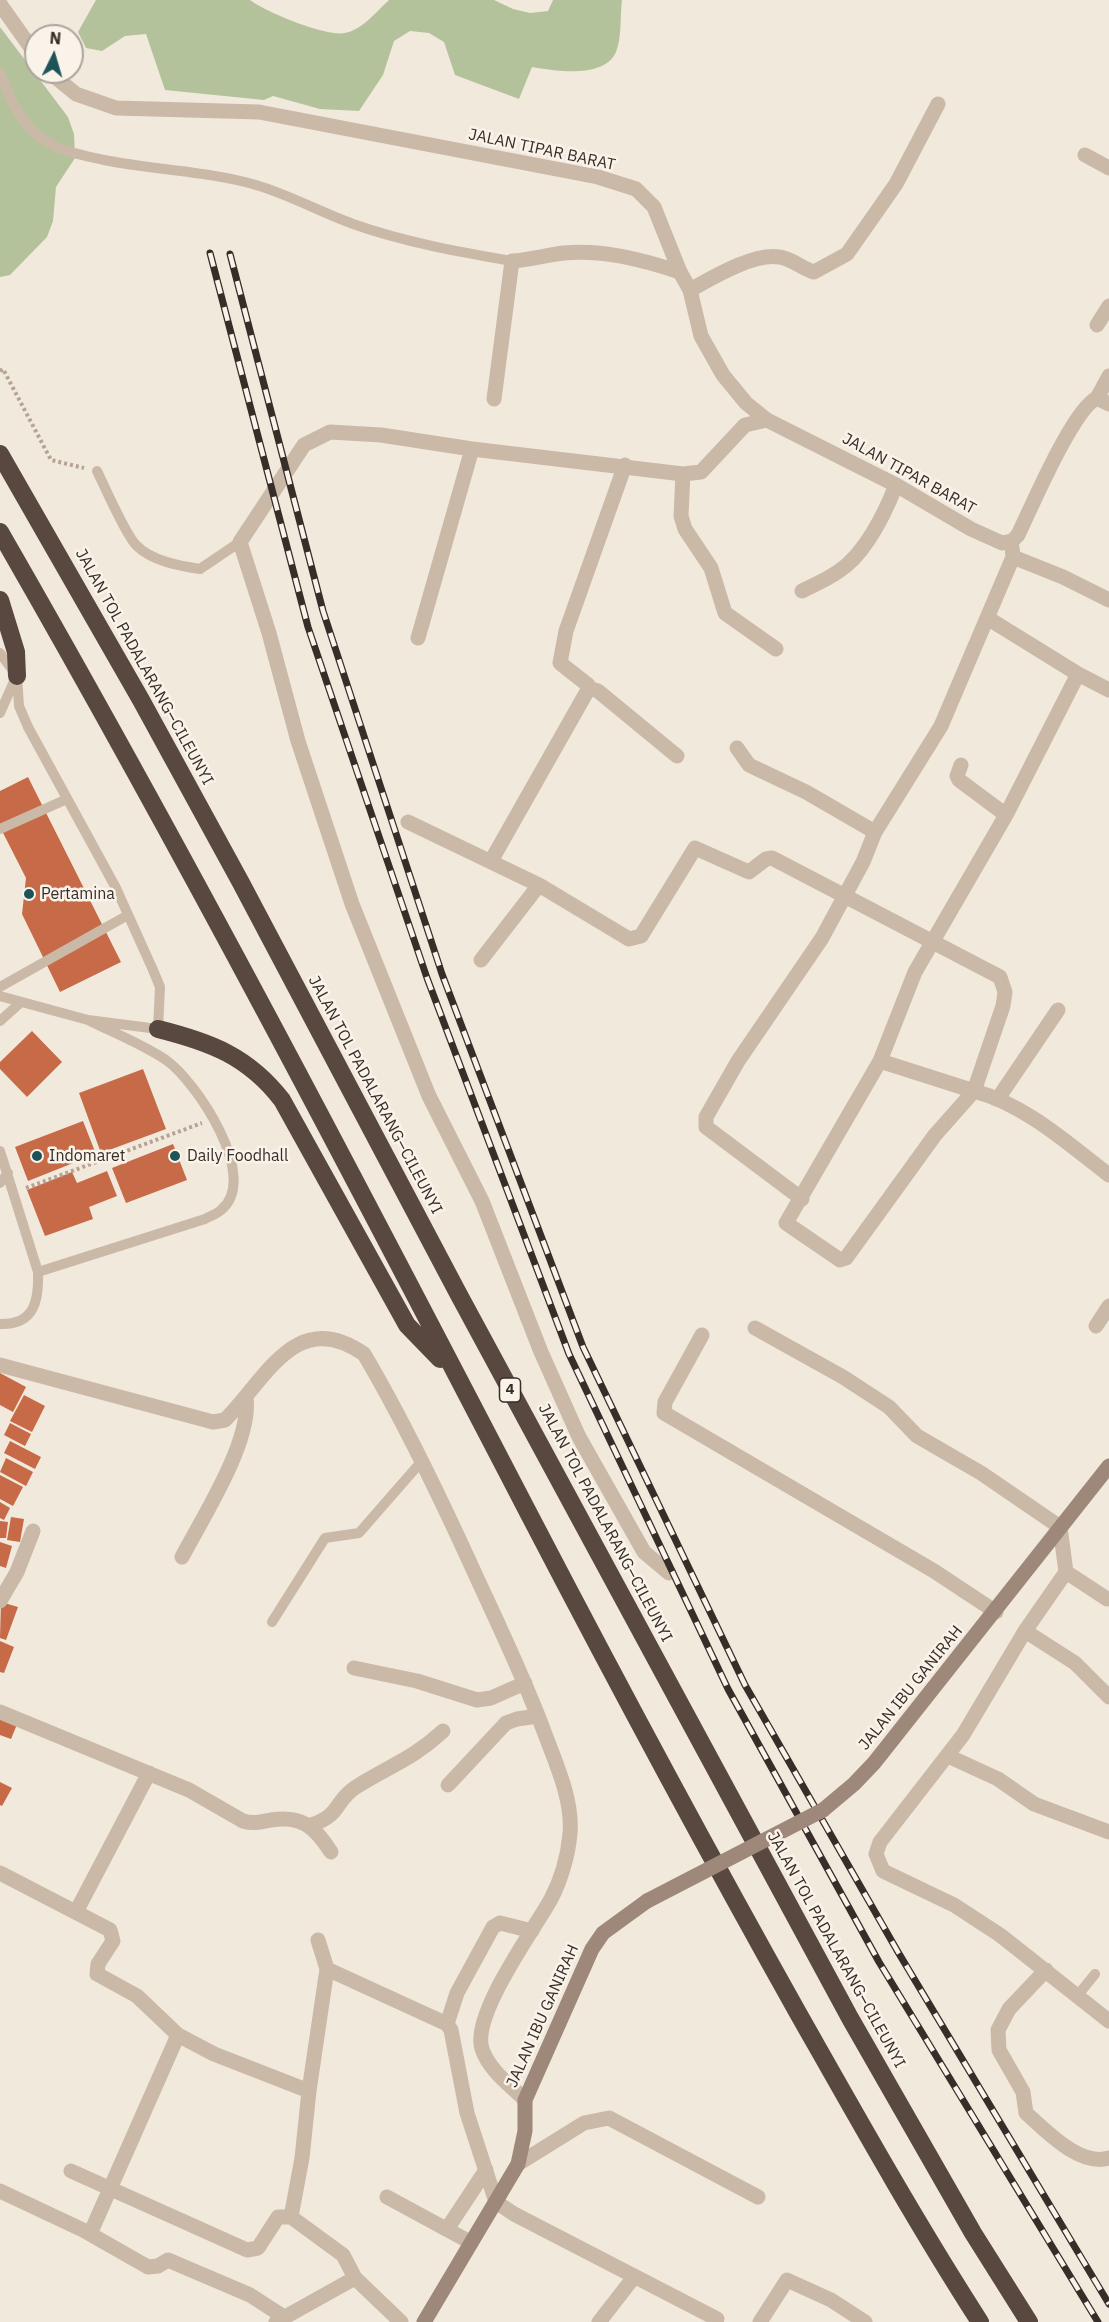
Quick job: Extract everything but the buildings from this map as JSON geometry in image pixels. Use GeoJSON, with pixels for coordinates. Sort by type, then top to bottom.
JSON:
{"type":"FeatureCollection","features":[{"type":"Feature","properties":{"kind":"highway","name":"JALAN TOL PADALARANG–CILEUNYI"},"geometry":{"type":"LineString","coordinates":[[0,454],[141,700],[240,881],[459,1295],[850,2018],[973,2233],[1029,2322]]}},
{"type":"Feature","properties":{"kind":"highway"},"geometry":{"type":"LineString","coordinates":[[0,532],[102,709],[223,930],[620,1688],[737,1905],[939,2259],[980,2322]]}},
{"type":"Feature","properties":{"kind":"highway"},"geometry":{"type":"LineString","coordinates":[[0,600],[16,652],[16,676]]}},
{"type":"Feature","properties":{"kind":"highway"},"geometry":{"type":"LineString","coordinates":[[158,1029],[201,1040],[233,1054],[268,1081],[282,1100],[407,1325],[454,1373]]}},
{"type":"Feature","properties":{"kind":"main road","name":"JALAN IBU GANIRAH"},"geometry":{"type":"LineString","coordinates":[[424,2322],[518,2164],[525,2131],[525,2100],[592,1949],[603,1933],[647,1901],[823,1810],[854,1784],[874,1763],[947,1669],[996,1612],[1109,1466]]}},
{"type":"Feature","properties":{"kind":"street"},"geometry":{"type":"LineString","coordinates":[[0,4],[24,38]]}},
{"type":"Feature","properties":{"kind":"street","name":"JALAN TIPAR BARAT"},"geometry":{"type":"LineString","coordinates":[[64,84],[76,94],[116,108],[259,112],[598,177],[636,189],[654,207],[680,272],[690,290],[701,336],[711,356],[746,403],[767,420],[896,485],[971,529],[1109,600]]}},
{"type":"Feature","properties":{"kind":"street"},"geometry":{"type":"LineString","coordinates":[[690,290],[723,272],[759,259],[778,256],[813,272],[847,254],[896,183],[938,104]]}},
{"type":"Feature","properties":{"kind":"street"},"geometry":{"type":"LineString","coordinates":[[1085,155],[1109,168]]}},
{"type":"Feature","properties":{"kind":"street"},"geometry":{"type":"LineString","coordinates":[[494,399],[512,261],[565,253],[604,255],[641,260],[680,272]]}},
{"type":"Feature","properties":{"kind":"street"},"geometry":{"type":"LineString","coordinates":[[1097,325],[1109,306]]}},
{"type":"Feature","properties":{"kind":"street"},"geometry":{"type":"LineString","coordinates":[[802,1199],[706,1127],[706,1117],[738,1062],[822,938],[845,897],[874,832],[941,726],[989,619],[1018,535],[1074,424],[1089,404],[1103,401],[1109,376]]}},
{"type":"Feature","properties":{"kind":"street"},"geometry":{"type":"LineString","coordinates":[[669,1573],[644,1552],[579,1437],[541,1352],[482,1201],[429,1096],[352,904],[298,741],[269,633],[240,542],[304,445],[330,432],[625,465],[683,474],[701,472],[745,425],[767,420]]}},
{"type":"Feature","properties":{"kind":"street"},"geometry":{"type":"LineString","coordinates":[[418,638],[472,449]]}},
{"type":"Feature","properties":{"kind":"street"},"geometry":{"type":"LineString","coordinates":[[625,465],[566,631],[560,663],[677,756]]}},
{"type":"Feature","properties":{"kind":"street"},"geometry":{"type":"LineString","coordinates":[[683,474],[681,516],[686,529],[711,568],[725,612],[776,649]]}},
{"type":"Feature","properties":{"kind":"street"},"geometry":{"type":"LineString","coordinates":[[802,591],[841,571],[850,562],[883,517],[896,485]]}},
{"type":"Feature","properties":{"kind":"street"},"geometry":{"type":"LineString","coordinates":[[989,619],[1078,674],[1109,690]]}},
{"type":"Feature","properties":{"kind":"street"},"geometry":{"type":"LineString","coordinates":[[408,822],[451,845],[491,861],[538,885],[624,937],[634,939],[640,936],[697,848],[749,872],[766,859],[772,858],[934,941],[1000,977],[1004,983],[1003,1006],[974,1091],[935,1135],[844,1260],[837,1259],[786,1225],[880,1061],[915,972],[934,941],[1006,815],[1078,674]]}},
{"type":"Feature","properties":{"kind":"street"},"geometry":{"type":"LineString","coordinates":[[491,861],[589,688]]}},
{"type":"Feature","properties":{"kind":"street"},"geometry":{"type":"LineString","coordinates":[[737,748],[749,765],[806,792],[874,832]]}},
{"type":"Feature","properties":{"kind":"street"},"geometry":{"type":"LineString","coordinates":[[961,765],[957,776],[959,780],[1006,815]]}},
{"type":"Feature","properties":{"kind":"street"},"geometry":{"type":"LineString","coordinates":[[481,960],[538,885]]}},
{"type":"Feature","properties":{"kind":"street"},"geometry":{"type":"LineString","coordinates":[[999,1097],[1058,1010]]}},
{"type":"Feature","properties":{"kind":"street"},"geometry":{"type":"LineString","coordinates":[[880,1061],[999,1097],[1027,1113],[1109,1175]]}},
{"type":"Feature","properties":{"kind":"street"},"geometry":{"type":"LineString","coordinates":[[1096,1326],[1109,1306]]}},
{"type":"Feature","properties":{"kind":"street"},"geometry":{"type":"LineString","coordinates":[[755,1328],[843,1377],[889,1407],[917,1436],[981,1473],[1060,1527],[1066,1572],[1025,1631],[948,1756],[880,1842],[876,1854],[877,1863],[883,1871],[963,1911],[1000,1935],[1109,2021]]}},
{"type":"Feature","properties":{"kind":"street"},"geometry":{"type":"LineString","coordinates":[[702,1335],[665,1402],[664,1413],[934,1571],[996,1612]]}},
{"type":"Feature","properties":{"kind":"street"},"geometry":{"type":"LineString","coordinates":[[0,1365],[213,1422],[225,1420],[276,1362],[296,1344],[311,1338],[326,1338],[349,1343],[364,1354],[446,1510],[525,1683],[567,1799],[570,1833],[552,1897],[502,1980],[484,2019],[481,2033],[482,2048],[496,2072],[525,2100]]}},
{"type":"Feature","properties":{"kind":"street"},"geometry":{"type":"LineString","coordinates":[[182,1557],[242,1436],[248,1413],[246,1398]]}},
{"type":"Feature","properties":{"kind":"street"},"geometry":{"type":"LineString","coordinates":[[0,1601],[17,1572],[33,1531]]}},
{"type":"Feature","properties":{"kind":"street"},"geometry":{"type":"LineString","coordinates":[[1066,1572],[1107,1599]]}},
{"type":"Feature","properties":{"kind":"street"},"geometry":{"type":"LineString","coordinates":[[1025,1631],[1075,1663],[1109,1696]]}},
{"type":"Feature","properties":{"kind":"street"},"geometry":{"type":"LineString","coordinates":[[354,1668],[417,1681],[482,1700],[525,1683]]}},
{"type":"Feature","properties":{"kind":"street"},"geometry":{"type":"LineString","coordinates":[[0,1712],[189,1790],[243,1821],[251,1823],[282,1819],[311,1825],[328,1820],[354,1788],[413,1757],[443,1731]]}},
{"type":"Feature","properties":{"kind":"street"},"geometry":{"type":"LineString","coordinates":[[448,1785],[506,1723],[538,1716]]}},
{"type":"Feature","properties":{"kind":"street"},"geometry":{"type":"LineString","coordinates":[[948,1756],[998,1779],[1027,1800],[1109,1832]]}},
{"type":"Feature","properties":{"kind":"street"},"geometry":{"type":"LineString","coordinates":[[76,1912],[149,1773]]}},
{"type":"Feature","properties":{"kind":"street"},"geometry":{"type":"LineString","coordinates":[[311,1825],[331,1852]]}},
{"type":"Feature","properties":{"kind":"street"},"geometry":{"type":"LineString","coordinates":[[0,1873],[113,1933],[113,1941],[98,1964],[97,1974],[137,1996],[178,2035],[214,2054],[309,2091]]}},
{"type":"Feature","properties":{"kind":"street"},"geometry":{"type":"LineString","coordinates":[[447,2024],[457,1993],[493,1927],[500,1923],[532,1931]]}},
{"type":"Feature","properties":{"kind":"street"},"geometry":{"type":"LineString","coordinates":[[291,2217],[327,1969],[318,1940]]}},
{"type":"Feature","properties":{"kind":"street"},"geometry":{"type":"LineString","coordinates":[[327,1969],[447,2024],[451,2030],[467,2113],[496,2202],[718,2321]]}},
{"type":"Feature","properties":{"kind":"street"},"geometry":{"type":"LineString","coordinates":[[1046,1970],[1002,2018],[997,2041],[999,2050],[1023,2092],[1026,2113],[1081,2155],[1100,2160],[1109,2158]]}},
{"type":"Feature","properties":{"kind":"street"},"geometry":{"type":"LineString","coordinates":[[90,2234],[178,2035]]}},
{"type":"Feature","properties":{"kind":"street"},"geometry":{"type":"LineString","coordinates":[[518,2164],[584,2123],[609,2118],[758,2197]]}},
{"type":"Feature","properties":{"kind":"street"},"geometry":{"type":"LineString","coordinates":[[447,2229],[486,2170]]}},
{"type":"Feature","properties":{"kind":"street"},"geometry":{"type":"LineString","coordinates":[[71,2171],[247,2250],[258,2248],[278,2217],[291,2217],[343,2255],[355,2278],[401,2322]]}},
{"type":"Feature","properties":{"kind":"street"},"geometry":{"type":"LineString","coordinates":[[0,2191],[90,2234],[148,2267],[158,2266],[168,2260],[217,2283],[250,2295],[280,2320],[355,2278]]}},
{"type":"Feature","properties":{"kind":"street"},"geometry":{"type":"LineString","coordinates":[[387,2197],[470,2242]]}},
{"type":"Feature","properties":{"kind":"street"},"geometry":{"type":"LineString","coordinates":[[599,2322],[634,2277]]}},
{"type":"Feature","properties":{"kind":"street"},"geometry":{"type":"LineString","coordinates":[[760,2322],[787,2280],[831,2300],[865,2322]]}},
{"type":"Feature","properties":{"kind":"lane"},"geometry":{"type":"LineString","coordinates":[[0,73],[25,126],[50,144],[74,154],[134,166],[207,174],[256,185],[314,206],[353,224],[458,251],[512,261]]}},
{"type":"Feature","properties":{"kind":"lane"},"geometry":{"type":"LineString","coordinates":[[97,471],[136,545],[152,555],[179,566],[200,569],[240,542]]}},
{"type":"Feature","properties":{"kind":"lane"},"geometry":{"type":"LineString","coordinates":[[0,653],[16,676],[19,706],[128,915],[160,987],[158,1029],[88,1020],[0,996]]}},
{"type":"Feature","properties":{"kind":"lane"},"geometry":{"type":"LineString","coordinates":[[0,713],[16,676]]}},
{"type":"Feature","properties":{"kind":"lane"},"geometry":{"type":"LineString","coordinates":[[0,829],[67,799]]}},
{"type":"Feature","properties":{"kind":"lane"},"geometry":{"type":"LineString","coordinates":[[0,987],[128,915]]}},
{"type":"Feature","properties":{"kind":"lane"},"geometry":{"type":"LineString","coordinates":[[0,1021],[20,1003]]}},
{"type":"Feature","properties":{"kind":"lane"},"geometry":{"type":"LineString","coordinates":[[38,1272],[205,1219],[223,1209],[233,1189],[234,1169],[214,1118],[191,1083],[167,1061],[88,1020]]}},
{"type":"Feature","properties":{"kind":"lane"},"geometry":{"type":"LineString","coordinates":[[0,1151],[38,1272],[39,1297],[35,1308],[24,1317],[7,1324],[0,1324]]}},
{"type":"Feature","properties":{"kind":"lane"},"geometry":{"type":"LineString","coordinates":[[0,1183],[8,1173]]}},
{"type":"Feature","properties":{"kind":"lane"},"geometry":{"type":"LineString","coordinates":[[272,1622],[325,1538],[332,1535],[359,1533],[421,1462]]}},
{"type":"Feature","properties":{"kind":"lane"},"geometry":{"type":"LineString","coordinates":[[1078,1995],[1095,1974]]}},
{"type":"Feature","properties":{"kind":"path"},"geometry":{"type":"LineString","coordinates":[[2,371],[51,460],[97,471]]}},
{"type":"Feature","properties":{"kind":"path"},"geometry":{"type":"LineString","coordinates":[[14,1192],[214,1118]]}},
{"type":"Feature","properties":{"kind":"green space"},"geometry":{"type":"Polygon","coordinates":[[[96,0],[250,0],[296,22],[324,31],[345,33],[369,20],[389,0],[494,0],[513,9],[530,13],[548,11],[553,0],[622,0],[619,40],[616,52],[610,61],[590,70],[578,71],[532,67],[519,99],[455,75],[444,42],[429,33],[410,31],[394,41],[383,75],[359,111],[320,109],[273,96],[264,100],[165,90],[146,34],[125,36],[102,51],[86,48],[82,24],[96,0]]]}},
{"type":"Feature","properties":{"kind":"green space"},"geometry":{"type":"Polygon","coordinates":[[[0,27],[24,59],[24,84],[43,84],[68,117],[74,134],[75,158],[56,187],[53,221],[47,237],[10,275],[0,277],[0,27]]]}},
{"type":"Feature","properties":{"kind":"railway"},"geometry":{"type":"LineString","coordinates":[[210,253],[308,627],[427,978],[569,1354],[728,1689],[879,1962],[1098,2322]]}},
{"type":"Feature","properties":{"kind":"railway"},"geometry":{"type":"LineString","coordinates":[[230,254],[323,611],[442,974],[583,1347],[745,1685],[898,1952],[1109,2304]]}},
{"type":"Feature","properties":{"kind":"place","name":"Pertamina"},"geometry":{"type":"Point","coordinates":[29,894]}},
{"type":"Feature","properties":{"kind":"place","name":"Indomaret"},"geometry":{"type":"Point","coordinates":[37,1156]}},
{"type":"Feature","properties":{"kind":"place","name":"Daily Foodhall"},"geometry":{"type":"Point","coordinates":[175,1156]}}]}
